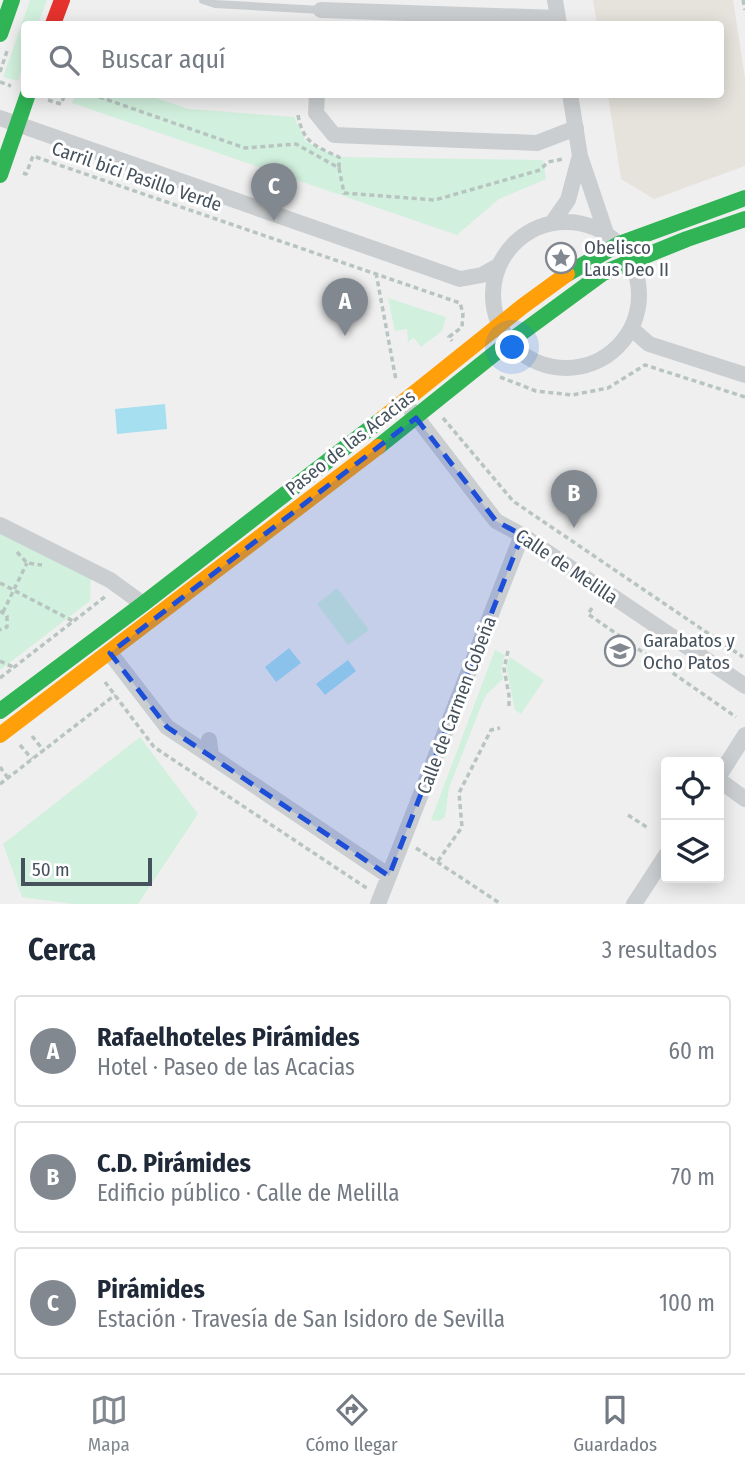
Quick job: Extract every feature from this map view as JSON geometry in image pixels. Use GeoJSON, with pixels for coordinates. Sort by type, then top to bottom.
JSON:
{"type":"FeatureCollection","features":[{"type":"Feature","properties":{"kind":"main road"},"geometry":{"type":"LineString","coordinates":[[0,34],[12,0]]}},
{"type":"Feature","properties":{"kind":"main road"},"geometry":{"type":"LineString","coordinates":[[54,21],[62,0]]}},
{"type":"Feature","properties":{"kind":"main road"},"geometry":{"type":"LineString","coordinates":[[0,175],[18,124],[33,98]]}},
{"type":"Feature","properties":{"kind":"main road","name":"Paseo de las Acacias"},"geometry":{"type":"LineString","coordinates":[[0,710],[143,604],[564,276],[619,244],[745,198]]}},
{"type":"Feature","properties":{"kind":"main road","name":"Paseo de las Acacias"},"geometry":{"type":"LineString","coordinates":[[0,735],[93,667],[416,418],[509,342],[603,273],[745,219]]}},
{"type":"Feature","properties":{"kind":"street"},"geometry":{"type":"LineString","coordinates":[[321,11],[558,21],[555,0]]}},
{"type":"Feature","properties":{"kind":"street"},"geometry":{"type":"LineString","coordinates":[[317,98],[316,113],[334,135],[537,143],[576,128]]}},
{"type":"Feature","properties":{"kind":"street"},"geometry":{"type":"LineString","coordinates":[[571,98],[580,156],[606,233]]}},
{"type":"Feature","properties":{"kind":"street"},"geometry":{"type":"LineString","coordinates":[[0,118],[460,279],[482,275],[498,266]]}},
{"type":"Feature","properties":{"kind":"street"},"geometry":{"type":"LineString","coordinates":[[552,223],[568,200],[580,156]]}},
{"type":"Feature","properties":{"kind":"street"},"geometry":{"type":"LineString","coordinates":[[572,222],[606,233],[619,244],[631,261],[639,283],[639,306],[632,328],[610,355],[584,367],[557,369],[530,360],[509,342],[499,326],[493,304],[493,285],[498,266],[507,251],[520,238],[552,223],[572,222]]}},
{"type":"Feature","properties":{"kind":"street"},"geometry":{"type":"LineString","coordinates":[[632,328],[649,344],[745,375]]}},
{"type":"Feature","properties":{"kind":"street","name":"Calle de Melilla"},"geometry":{"type":"LineString","coordinates":[[404,401],[496,521],[522,535],[745,686]]}},
{"type":"Feature","properties":{"kind":"street"},"geometry":{"type":"LineString","coordinates":[[0,525],[119,586],[143,604]]}},
{"type":"Feature","properties":{"kind":"street","name":"Calle de Carmen Cobeña"},"geometry":{"type":"LineString","coordinates":[[379,901],[522,535]]}},
{"type":"Feature","properties":{"kind":"street"},"geometry":{"type":"LineString","coordinates":[[110,653],[167,727],[210,748],[388,876]]}},
{"type":"Feature","properties":{"kind":"street"},"geometry":{"type":"LineString","coordinates":[[724,770],[745,735]]}},
{"type":"Feature","properties":{"kind":"street"},"geometry":{"type":"LineString","coordinates":[[724,782],[745,799]]}},
{"type":"Feature","properties":{"kind":"street"},"geometry":{"type":"LineString","coordinates":[[634,904],[661,863]]}},
{"type":"Feature","properties":{"kind":"lane"},"geometry":{"type":"LineString","coordinates":[[203,0],[215,4],[321,11]]}},
{"type":"Feature","properties":{"kind":"path"},"geometry":{"type":"LineString","coordinates":[[743,0],[745,10]]}},
{"type":"Feature","properties":{"kind":"path"},"geometry":{"type":"LineString","coordinates":[[41,98],[61,104],[63,98]]}},
{"type":"Feature","properties":{"kind":"path"},"geometry":{"type":"LineString","coordinates":[[102,98],[245,148],[296,144],[339,168],[344,192],[435,200],[540,170],[548,162],[580,156]]}},
{"type":"Feature","properties":{"kind":"path","name":"Carril bici Pasillo Verde"},"geometry":{"type":"LineString","coordinates":[[17,171],[26,174],[33,156],[460,303],[463,313],[462,327],[449,337]]}},
{"type":"Feature","properties":{"kind":"path"},"geometry":{"type":"LineString","coordinates":[[376,273],[396,380]]}},
{"type":"Feature","properties":{"kind":"path"},"geometry":{"type":"LineString","coordinates":[[494,381],[502,376],[536,391],[572,394],[608,388],[645,365],[745,397]]}},
{"type":"Feature","properties":{"kind":"path"},"geometry":{"type":"LineString","coordinates":[[453,410],[442,417],[513,501],[743,657]]}},
{"type":"Feature","properties":{"kind":"path"},"geometry":{"type":"LineString","coordinates":[[0,630],[7,626],[9,621],[2,612],[27,563]]}},
{"type":"Feature","properties":{"kind":"path"},"geometry":{"type":"LineString","coordinates":[[0,583],[73,621]]}},
{"type":"Feature","properties":{"kind":"path"},"geometry":{"type":"LineString","coordinates":[[0,678],[119,586]]}},
{"type":"Feature","properties":{"kind":"path"},"geometry":{"type":"LineString","coordinates":[[592,608],[587,614],[736,717]]}},
{"type":"Feature","properties":{"kind":"path"},"geometry":{"type":"LineString","coordinates":[[633,645],[638,640]]}},
{"type":"Feature","properties":{"kind":"path"},"geometry":{"type":"LineString","coordinates":[[508,651],[504,668],[509,708]]}},
{"type":"Feature","properties":{"kind":"path"},"geometry":{"type":"LineString","coordinates":[[0,661],[13,667]]}},
{"type":"Feature","properties":{"kind":"path"},"geometry":{"type":"LineString","coordinates":[[93,667],[154,747],[379,901]]}},
{"type":"Feature","properties":{"kind":"path"},"geometry":{"type":"LineString","coordinates":[[682,679],[686,674]]}},
{"type":"Feature","properties":{"kind":"path"},"geometry":{"type":"LineString","coordinates":[[0,784],[115,695]]}},
{"type":"Feature","properties":{"kind":"path"},"geometry":{"type":"LineString","coordinates":[[438,860],[462,827],[459,793],[491,730],[500,728]]}},
{"type":"Feature","properties":{"kind":"path"},"geometry":{"type":"LineString","coordinates":[[28,732],[44,751]]}},
{"type":"Feature","properties":{"kind":"path"},"geometry":{"type":"LineString","coordinates":[[16,741],[32,759]]}},
{"type":"Feature","properties":{"kind":"path"},"geometry":{"type":"LineString","coordinates":[[0,767],[8,778]]}},
{"type":"Feature","properties":{"kind":"path"},"geometry":{"type":"LineString","coordinates":[[628,815],[648,828]]}},
{"type":"Feature","properties":{"kind":"path"},"geometry":{"type":"LineString","coordinates":[[420,849],[501,904]]}},
{"type":"Feature","properties":{"kind":"highlighted area"},"geometry":{"type":"Polygon","coordinates":[[[416,418],[496,521],[522,535],[389,876],[167,727],[110,653],[416,418]]]}},
{"type":"Feature","properties":{"kind":"shaded area"},"geometry":{"type":"Polygon","coordinates":[[[593,0],[733,0],[745,78],[745,166],[654,199],[621,179],[608,98],[724,98],[724,21],[596,21],[593,0]]]}},
{"type":"Feature","properties":{"kind":"green space"},"geometry":{"type":"Polygon","coordinates":[[[30,0],[47,0],[39,21],[23,21],[30,0]]]}},
{"type":"Feature","properties":{"kind":"green space"},"geometry":{"type":"Polygon","coordinates":[[[21,26],[21,72],[18,81],[3,77],[21,26]]]}},
{"type":"Feature","properties":{"kind":"green space"},"geometry":{"type":"Polygon","coordinates":[[[74,98],[156,98],[189,109],[294,117],[306,142],[339,157],[543,160],[546,179],[499,199],[457,235],[72,103],[74,98]]]}},
{"type":"Feature","properties":{"kind":"green space"},"geometry":{"type":"Polygon","coordinates":[[[388,298],[446,317],[442,331],[421,347],[414,338],[408,344],[407,329],[395,331],[388,298]]]}},
{"type":"Feature","properties":{"kind":"green space"},"geometry":{"type":"Polygon","coordinates":[[[0,530],[91,575],[90,601],[0,670],[0,530]]]}},
{"type":"Feature","properties":{"kind":"green space"},"geometry":{"type":"Polygon","coordinates":[[[337,588],[369,630],[348,645],[317,604],[337,588]]]}},
{"type":"Feature","properties":{"kind":"green space"},"geometry":{"type":"Polygon","coordinates":[[[495,650],[505,655],[501,670],[503,679],[483,701],[449,788],[445,817],[439,821],[431,820],[495,650]]]}},
{"type":"Feature","properties":{"kind":"green space"},"geometry":{"type":"Polygon","coordinates":[[[510,657],[544,680],[521,714],[515,710],[506,666],[510,657]]]}},
{"type":"Feature","properties":{"kind":"green space"},"geometry":{"type":"Polygon","coordinates":[[[140,737],[198,814],[138,904],[73,904],[22,897],[3,844],[140,737]]]}},
{"type":"Feature","properties":{"kind":"water"},"geometry":{"type":"Polygon","coordinates":[[[165,404],[167,429],[117,434],[115,409],[165,404]]]}},
{"type":"Feature","properties":{"kind":"water"},"geometry":{"type":"Polygon","coordinates":[[[289,648],[301,663],[276,682],[265,667],[289,648]]]}},
{"type":"Feature","properties":{"kind":"water"},"geometry":{"type":"Polygon","coordinates":[[[348,660],[356,671],[325,695],[316,684],[348,660]]]}},
{"type":"Feature","properties":{"kind":"traffic: fast"},"geometry":{"type":"LineString","coordinates":[[0,34],[12,0]]}},
{"type":"Feature","properties":{"kind":"traffic: fast"},"geometry":{"type":"LineString","coordinates":[[0,175],[27,98]]}},
{"type":"Feature","properties":{"kind":"traffic: fast"},"geometry":{"type":"LineString","coordinates":[[567,274],[619,244],[745,198]]}},
{"type":"Feature","properties":{"kind":"traffic: fast"},"geometry":{"type":"LineString","coordinates":[[378,447],[509,342],[603,273],[745,219]]}},
{"type":"Feature","properties":{"kind":"traffic: fast"},"geometry":{"type":"LineString","coordinates":[[0,711],[382,419]]}},
{"type":"Feature","properties":{"kind":"traffic: slow"},"geometry":{"type":"LineString","coordinates":[[382,419],[567,274]]}},
{"type":"Feature","properties":{"kind":"traffic: slow"},"geometry":{"type":"LineString","coordinates":[[0,735],[378,447]]}},
{"type":"Feature","properties":{"kind":"traffic: jam"},"geometry":{"type":"LineString","coordinates":[[54,21],[62,0]]}},
{"type":"Feature","properties":{"kind":"place","name":"Pirámides"},"geometry":{"type":"Point","coordinates":[274,221]}},
{"type":"Feature","properties":{"kind":"place","name":"Obelisco Laus Deo II"},"geometry":{"type":"Point","coordinates":[561,258]}},
{"type":"Feature","properties":{"kind":"place","name":"Rafaelhoteles Pirámides"},"geometry":{"type":"Point","coordinates":[345,336]}},
{"type":"Feature","properties":{"kind":"place","name":"C.D. Pirámides"},"geometry":{"type":"Point","coordinates":[574,528]}},
{"type":"Feature","properties":{"kind":"place","name":"Garabatos y Ocho Patos"},"geometry":{"type":"Point","coordinates":[620,651]}}]}
